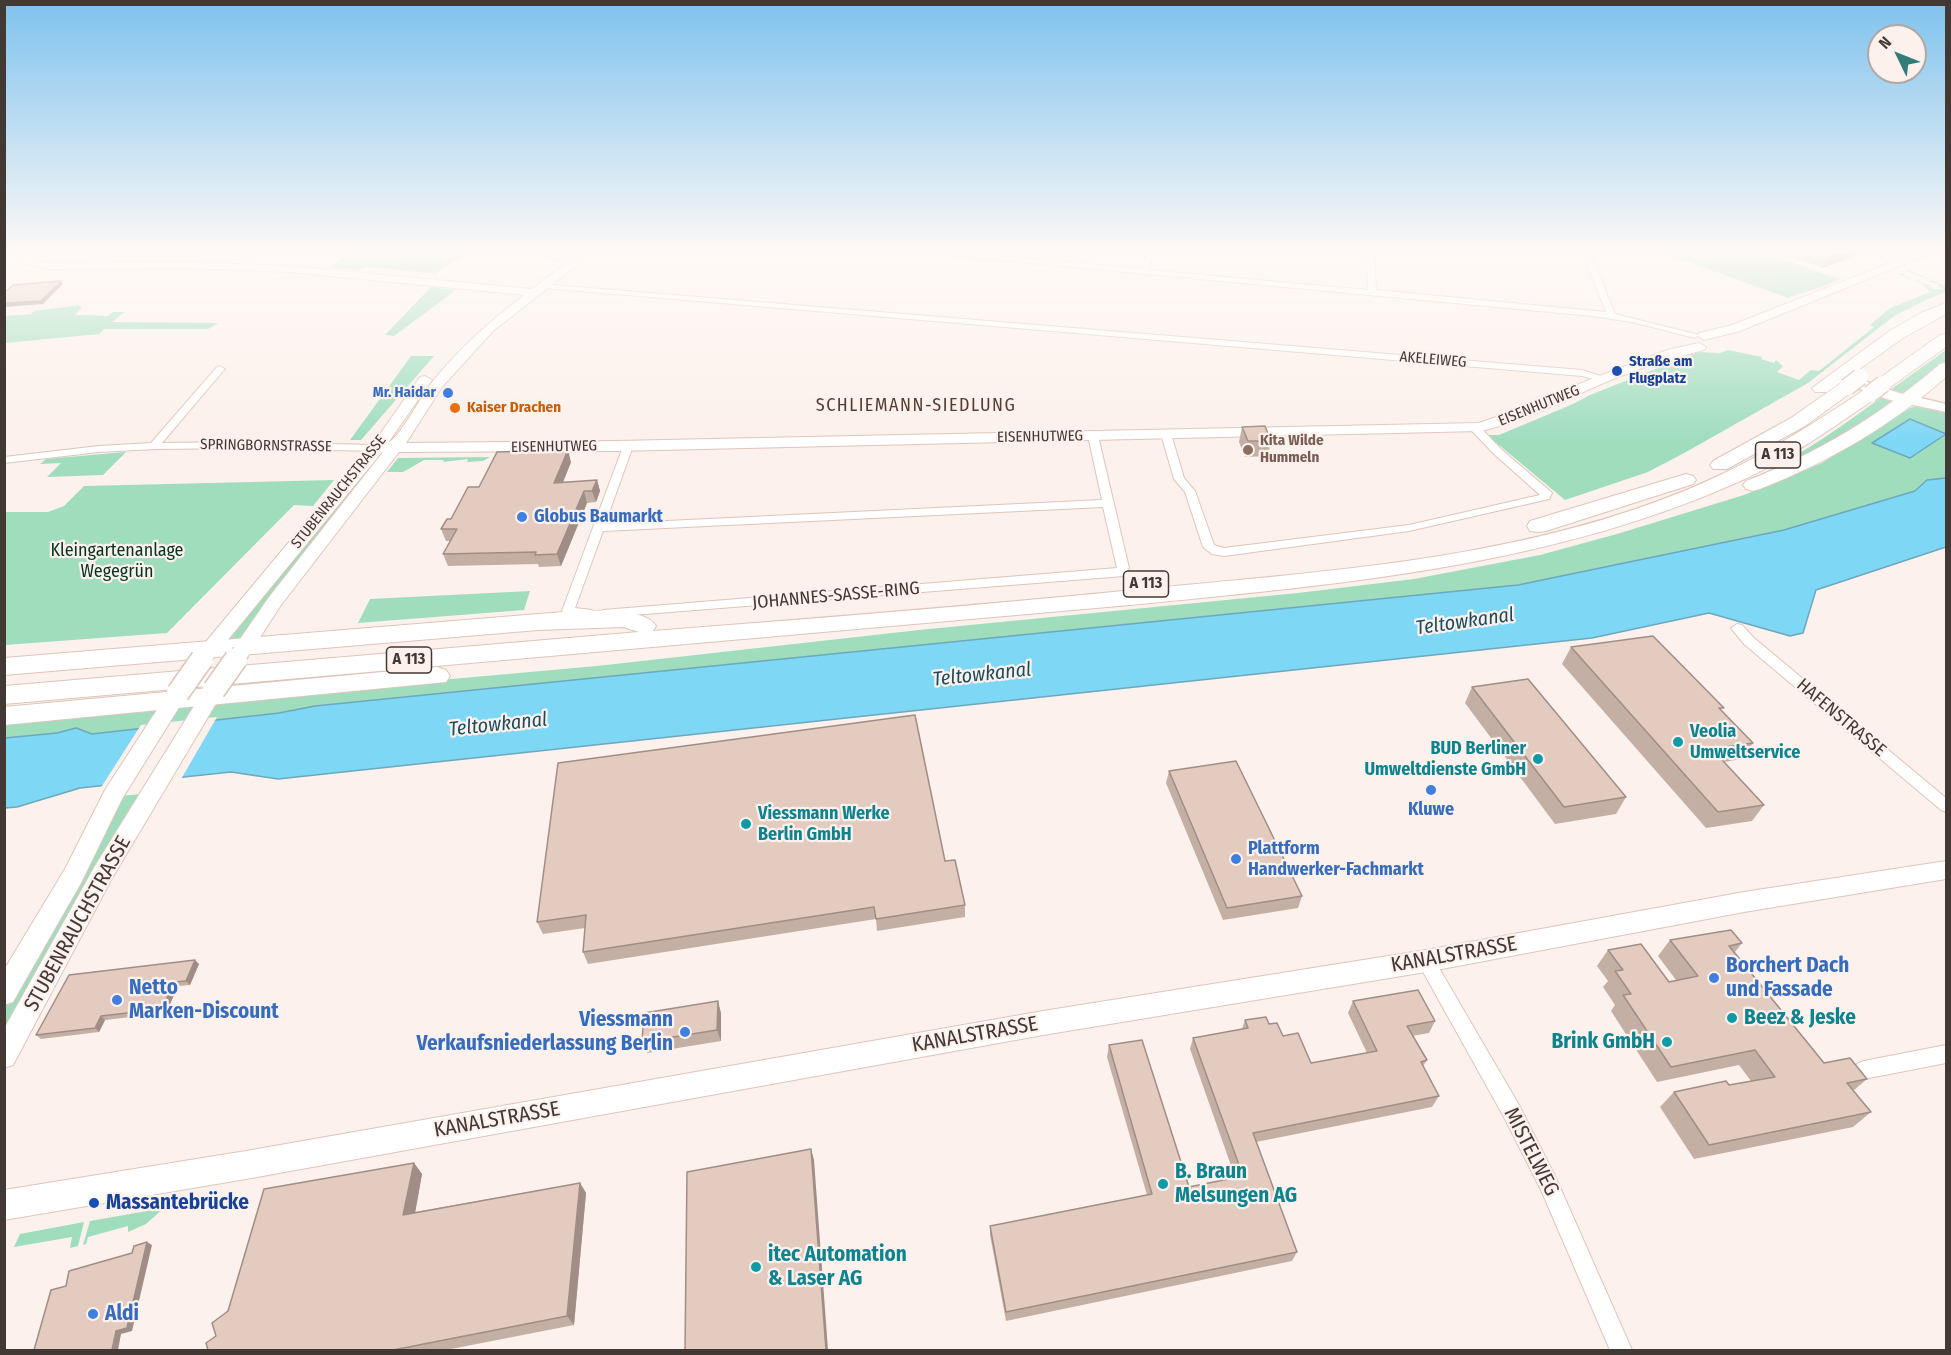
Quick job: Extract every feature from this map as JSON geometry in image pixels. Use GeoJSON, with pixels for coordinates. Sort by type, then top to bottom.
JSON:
{"type":"FeatureCollection","features":[{"type":"Feature","properties":{"kind":"highway"},"geometry":{"type":"LineString","coordinates":[[1848,380],[1886,340],[1931,315]]}},
{"type":"Feature","properties":{"kind":"highway","name":"A 113"},"geometry":{"type":"LineString","coordinates":[[4,695],[1097,602],[1377,573],[1523,546],[1596,529],[1677,493],[1798,422],[1848,380],[1947,320]]}},
{"type":"Feature","properties":{"kind":"highway","name":"A 113"},"geometry":{"type":"LineString","coordinates":[[4,682],[1288,572],[1392,557],[1505,535],[1677,493],[1763,464],[1824,429],[1947,339]]}},
{"type":"Feature","properties":{"kind":"highway"},"geometry":{"type":"LineString","coordinates":[[1677,493],[1697,504],[1756,484],[1814,460],[1911,400],[1947,368]]}},
{"type":"Feature","properties":{"kind":"highway"},"geometry":{"type":"LineString","coordinates":[[4,667],[209,652],[538,622],[626,619],[644,626]]}},
{"type":"Feature","properties":{"kind":"highway"},"geometry":{"type":"LineString","coordinates":[[4,716],[208,699],[607,660],[783,639],[814,626]]}},
{"type":"Feature","properties":{"kind":"main road"},"geometry":{"type":"LineString","coordinates":[[1848,380],[1894,397],[1947,408]]}},
{"type":"Feature","properties":{"kind":"street","name":"STUBENRAUCHSTRASSE"},"geometry":{"type":"LineString","coordinates":[[4,1056],[91,895],[208,699],[385,448],[404,409],[447,355],[491,315]]}},
{"type":"Feature","properties":{"kind":"street","name":"STUBENRAUCHSTRASSE"},"geometry":{"type":"LineString","coordinates":[[4,994],[73,876],[113,796],[172,702],[209,652],[475,341],[507,315]]}},
{"type":"Feature","properties":{"kind":"street","name":"AKELEIWEG"},"geometry":{"type":"LineString","coordinates":[[855,315],[1582,373],[1605,379]]}},
{"type":"Feature","properties":{"kind":"street"},"geometry":{"type":"LineString","coordinates":[[1612,315],[1663,327],[1698,340]]}},
{"type":"Feature","properties":{"kind":"street","name":"EISENHUTWEG"},"geometry":{"type":"LineString","coordinates":[[385,448],[628,446],[1475,428],[1502,422],[1672,353],[1698,340],[1769,315]]}},
{"type":"Feature","properties":{"kind":"street"},"geometry":{"type":"LineString","coordinates":[[154,446],[220,369]]}},
{"type":"Feature","properties":{"kind":"street"},"geometry":{"type":"LineString","coordinates":[[1166,434],[1179,479],[1192,495],[1209,547],[1224,552],[1408,528],[1545,497],[1546,493],[1498,452],[1475,428]]}},
{"type":"Feature","properties":{"kind":"street","name":"JOHANNES-SASSE-RING"},"geometry":{"type":"LineString","coordinates":[[628,446],[568,610],[571,612],[615,613],[683,609],[1120,573],[1123,568],[1093,436]]}},
{"type":"Feature","properties":{"kind":"street","name":"SPRINGBORNSTRASSE"},"geometry":{"type":"LineString","coordinates":[[4,460],[96,449],[154,446],[236,444],[385,448]]}},
{"type":"Feature","properties":{"kind":"street"},"geometry":{"type":"LineString","coordinates":[[598,528],[1108,503]]}},
{"type":"Feature","properties":{"kind":"street","name":"HAFENSTRASSE"},"geometry":{"type":"LineString","coordinates":[[1737,628],[1749,641],[1947,806]]}},
{"type":"Feature","properties":{"kind":"street","name":"KANALSTRASSE"},"geometry":{"type":"LineString","coordinates":[[4,1205],[246,1165],[1043,1023],[1426,961],[1790,894],[1947,870]]}},
{"type":"Feature","properties":{"kind":"street","name":"MISTELWEG"},"geometry":{"type":"LineString","coordinates":[[1426,961],[1512,1112],[1548,1183],[1621,1350]]}},
{"type":"Feature","properties":{"kind":"street"},"geometry":{"type":"LineString","coordinates":[[1864,1070],[1947,1054]]}},
{"type":"Feature","properties":{"kind":"green space"},"geometry":{"type":"Polygon","coordinates":[[[121,315],[112,322],[218,323],[208,329],[104,329],[99,334],[5,343],[5,316],[121,315]]]}},
{"type":"Feature","properties":{"kind":"green space"},"geometry":{"type":"Polygon","coordinates":[[[404,315],[422,315],[394,336],[385,335],[404,315]]]}},
{"type":"Feature","properties":{"kind":"green space"},"geometry":{"type":"Polygon","coordinates":[[[1881,315],[1896,315],[1808,383],[1686,452],[1648,472],[1565,500],[1487,435],[1499,435],[1590,395],[1698,352],[1720,353],[1728,350],[1762,357],[1761,359],[1774,363],[1776,360],[1783,366],[1777,372],[1799,380],[1811,370],[1819,371],[1874,327],[1870,325],[1881,315]]]}},
{"type":"Feature","properties":{"kind":"green space"},"geometry":{"type":"Polygon","coordinates":[[[1946,350],[1946,362],[1911,395],[1890,390],[1946,350]]]}},
{"type":"Feature","properties":{"kind":"green space"},"geometry":{"type":"Polygon","coordinates":[[[411,356],[434,356],[361,440],[350,440],[411,356]]]}},
{"type":"Feature","properties":{"kind":"green space"},"geometry":{"type":"Polygon","coordinates":[[[1883,396],[1898,402],[1810,456],[1756,477],[1806,450],[1883,396]]]}},
{"type":"Feature","properties":{"kind":"green space"},"geometry":{"type":"Polygon","coordinates":[[[1917,406],[1946,411],[1946,478],[1928,480],[1915,491],[1784,530],[1518,585],[315,706],[279,713],[92,734],[76,728],[57,733],[5,738],[5,722],[270,699],[284,694],[597,666],[1414,579],[1540,555],[1744,495],[1822,463],[1910,408],[1917,406]]]}},
{"type":"Feature","properties":{"kind":"green space"},"geometry":{"type":"Polygon","coordinates":[[[126,452],[103,475],[47,477],[61,463],[40,464],[46,459],[126,452]]]}},
{"type":"Feature","properties":{"kind":"green space"},"geometry":{"type":"Polygon","coordinates":[[[490,457],[483,461],[467,462],[468,459],[443,462],[444,460],[424,460],[403,472],[387,472],[398,458],[490,457]]]}},
{"type":"Feature","properties":{"kind":"green space"},"geometry":{"type":"Polygon","coordinates":[[[373,459],[377,459],[244,641],[225,642],[373,459]]]}},
{"type":"Feature","properties":{"kind":"green space","name":"Kleingartenanlage Wegegrün"},"geometry":{"type":"Polygon","coordinates":[[[334,480],[313,506],[294,505],[167,633],[5,645],[5,512],[48,512],[64,506],[84,486],[334,480]]]}},
{"type":"Feature","properties":{"kind":"green space"},"geometry":{"type":"Polygon","coordinates":[[[530,591],[524,610],[358,623],[370,599],[530,591]]]}},
{"type":"Feature","properties":{"kind":"green space"},"geometry":{"type":"Polygon","coordinates":[[[142,794],[5,1041],[5,1007],[77,878],[119,796],[142,794]]]}},
{"type":"Feature","properties":{"kind":"green space"},"geometry":{"type":"Polygon","coordinates":[[[164,1208],[146,1224],[128,1232],[128,1226],[88,1237],[86,1244],[83,1245],[90,1221],[164,1208]]]}},
{"type":"Feature","properties":{"kind":"green space"},"geometry":{"type":"Polygon","coordinates":[[[84,1222],[78,1246],[70,1248],[72,1237],[14,1247],[20,1234],[84,1222]]]}},
{"type":"Feature","properties":{"kind":"water"},"geometry":{"type":"Polygon","coordinates":[[[1910,419],[1946,434],[1910,458],[1872,443],[1910,419]]]}},
{"type":"Feature","properties":{"kind":"water","name":"Teltowkanal"},"geometry":{"type":"Polygon","coordinates":[[[1946,478],[1946,547],[1816,590],[1803,633],[1790,636],[1709,613],[1592,638],[278,779],[231,772],[80,788],[17,807],[5,808],[5,738],[57,733],[76,728],[92,734],[279,713],[315,706],[1518,585],[1784,530],[1915,491],[1927,480],[1946,478]]]}},
{"type":"Feature","properties":{"kind":"pier"},"geometry":{"type":"Polygon","coordinates":[[[217,717],[180,781],[100,789],[141,725],[217,717]]]}},
{"type":"Feature","properties":{"kind":"building"},"geometry":{"type":"Polygon","coordinates":[[[1265,426],[1271,441],[1248,441],[1242,427],[1265,426]]]}},
{"type":"Feature","properties":{"kind":"building","name":"Globus Baumarkt"},"geometry":{"type":"Polygon","coordinates":[[[568,450],[554,483],[597,480],[592,491],[584,491],[557,554],[535,555],[536,552],[443,554],[457,529],[441,529],[447,519],[451,519],[468,487],[479,487],[497,452],[568,450]]]}},
{"type":"Feature","properties":{"kind":"building","name":"Veolia Umweltservice"},"geometry":{"type":"Polygon","coordinates":[[[1653,636],[1724,708],[1719,708],[1753,743],[1712,749],[1764,805],[1718,812],[1571,647],[1653,636]]]}},
{"type":"Feature","properties":{"kind":"building"},"geometry":{"type":"Polygon","coordinates":[[[1528,679],[1626,797],[1564,807],[1472,687],[1528,679]]]}},
{"type":"Feature","properties":{"kind":"building","name":"Viessmann Werke Berlin GmbH"},"geometry":{"type":"Polygon","coordinates":[[[915,715],[945,861],[955,860],[965,905],[876,919],[874,907],[583,952],[586,915],[537,922],[558,763],[915,715]]]}},
{"type":"Feature","properties":{"kind":"building","name":"Plattform Handwerker-Fachmarkt"},"geometry":{"type":"Polygon","coordinates":[[[1236,761],[1302,896],[1227,908],[1169,771],[1236,761]]]}},
{"type":"Feature","properties":{"kind":"building"},"geometry":{"type":"Polygon","coordinates":[[[1731,930],[1742,943],[1729,946],[1824,1063],[1850,1058],[1867,1079],[1847,1083],[1871,1112],[1709,1145],[1674,1092],[1726,1081],[1729,1085],[1775,1077],[1755,1050],[1671,1067],[1623,995],[1631,994],[1615,971],[1623,970],[1608,950],[1641,944],[1669,982],[1698,976],[1670,940],[1731,930]]]}},
{"type":"Feature","properties":{"kind":"building","name":"Netto Marken-Discount"},"geometry":{"type":"Polygon","coordinates":[[[195,960],[186,981],[174,982],[162,1009],[101,1016],[95,1028],[36,1035],[69,975],[195,960]]]}},
{"type":"Feature","properties":{"kind":"building"},"geometry":{"type":"Polygon","coordinates":[[[1418,990],[1435,1021],[1407,1026],[1427,1060],[1421,1062],[1439,1096],[1253,1133],[1297,1252],[1006,1312],[990,1226],[1152,1194],[1109,1045],[1142,1040],[1189,1187],[1243,1176],[1193,1038],[1248,1028],[1245,1020],[1266,1017],[1269,1024],[1277,1023],[1283,1036],[1298,1033],[1311,1063],[1377,1051],[1353,1001],[1418,990]]]}},
{"type":"Feature","properties":{"kind":"building"},"geometry":{"type":"Polygon","coordinates":[[[718,1001],[717,1030],[642,1042],[644,1013],[718,1001]]]}},
{"type":"Feature","properties":{"kind":"building","name":"itec Automation & Laser AG"},"geometry":{"type":"Polygon","coordinates":[[[811,1149],[826,1350],[685,1350],[687,1172],[811,1149]]]}},
{"type":"Feature","properties":{"kind":"building"},"geometry":{"type":"Polygon","coordinates":[[[414,1163],[403,1215],[580,1183],[567,1316],[393,1350],[208,1350],[206,1343],[216,1336],[212,1323],[228,1311],[264,1189],[414,1163]]]}},
{"type":"Feature","properties":{"kind":"building","name":"Aldi"},"geometry":{"type":"Polygon","coordinates":[[[147,1242],[127,1328],[116,1331],[112,1350],[34,1350],[51,1290],[66,1286],[69,1271],[132,1253],[134,1246],[147,1242]]]}},
{"type":"Feature","properties":{"kind":"place","name":"Straße am Flugplatz"},"geometry":{"type":"Point","coordinates":[1617,371]}},
{"type":"Feature","properties":{"kind":"place","name":"Mr. Haidar"},"geometry":{"type":"Point","coordinates":[448,393]}},
{"type":"Feature","properties":{"kind":"place","name":"Kaiser Drachen"},"geometry":{"type":"Point","coordinates":[455,408]}},
{"type":"Feature","properties":{"kind":"place","name":"Kita Wilde Hummeln"},"geometry":{"type":"Point","coordinates":[1248,450]}},
{"type":"Feature","properties":{"kind":"place","name":"Globus Baumarkt"},"geometry":{"type":"Point","coordinates":[522,517]}},
{"type":"Feature","properties":{"kind":"place","name":"Veolia Umweltservice"},"geometry":{"type":"Point","coordinates":[1678,742]}},
{"type":"Feature","properties":{"kind":"place","name":"BUD Berliner Umweltdienste GmbH"},"geometry":{"type":"Point","coordinates":[1538,759]}},
{"type":"Feature","properties":{"kind":"place","name":"Kluwe"},"geometry":{"type":"Point","coordinates":[1431,790]}},
{"type":"Feature","properties":{"kind":"place","name":"Viessmann Werke Berlin GmbH"},"geometry":{"type":"Point","coordinates":[746,824]}},
{"type":"Feature","properties":{"kind":"place","name":"Plattform Handwerker-Fachmarkt"},"geometry":{"type":"Point","coordinates":[1236,859]}},
{"type":"Feature","properties":{"kind":"place","name":"Borchert Dach und Fassade"},"geometry":{"type":"Point","coordinates":[1714,978]}},
{"type":"Feature","properties":{"kind":"place","name":"Netto Marken-Discount"},"geometry":{"type":"Point","coordinates":[117,1000]}},
{"type":"Feature","properties":{"kind":"place","name":"Beez & Jeske"},"geometry":{"type":"Point","coordinates":[1732,1018]}},
{"type":"Feature","properties":{"kind":"place","name":"Viessmann Verkaufsniederlassung Berlin"},"geometry":{"type":"Point","coordinates":[685,1032]}},
{"type":"Feature","properties":{"kind":"place","name":"Brink GmbH"},"geometry":{"type":"Point","coordinates":[1667,1042]}},
{"type":"Feature","properties":{"kind":"place","name":"B. Braun Melsungen AG"},"geometry":{"type":"Point","coordinates":[1163,1184]}},
{"type":"Feature","properties":{"kind":"place","name":"Massantebrücke"},"geometry":{"type":"Point","coordinates":[94,1203]}},
{"type":"Feature","properties":{"kind":"place","name":"itec Automation & Laser AG"},"geometry":{"type":"Point","coordinates":[756,1267]}},
{"type":"Feature","properties":{"kind":"place","name":"Aldi"},"geometry":{"type":"Point","coordinates":[93,1314]}},
{"type":"Feature","properties":{"kind":"district","name":"SCHLIEMANN-SIEDLUNG"},"geometry":{"type":"Point","coordinates":[916,406]}}]}
